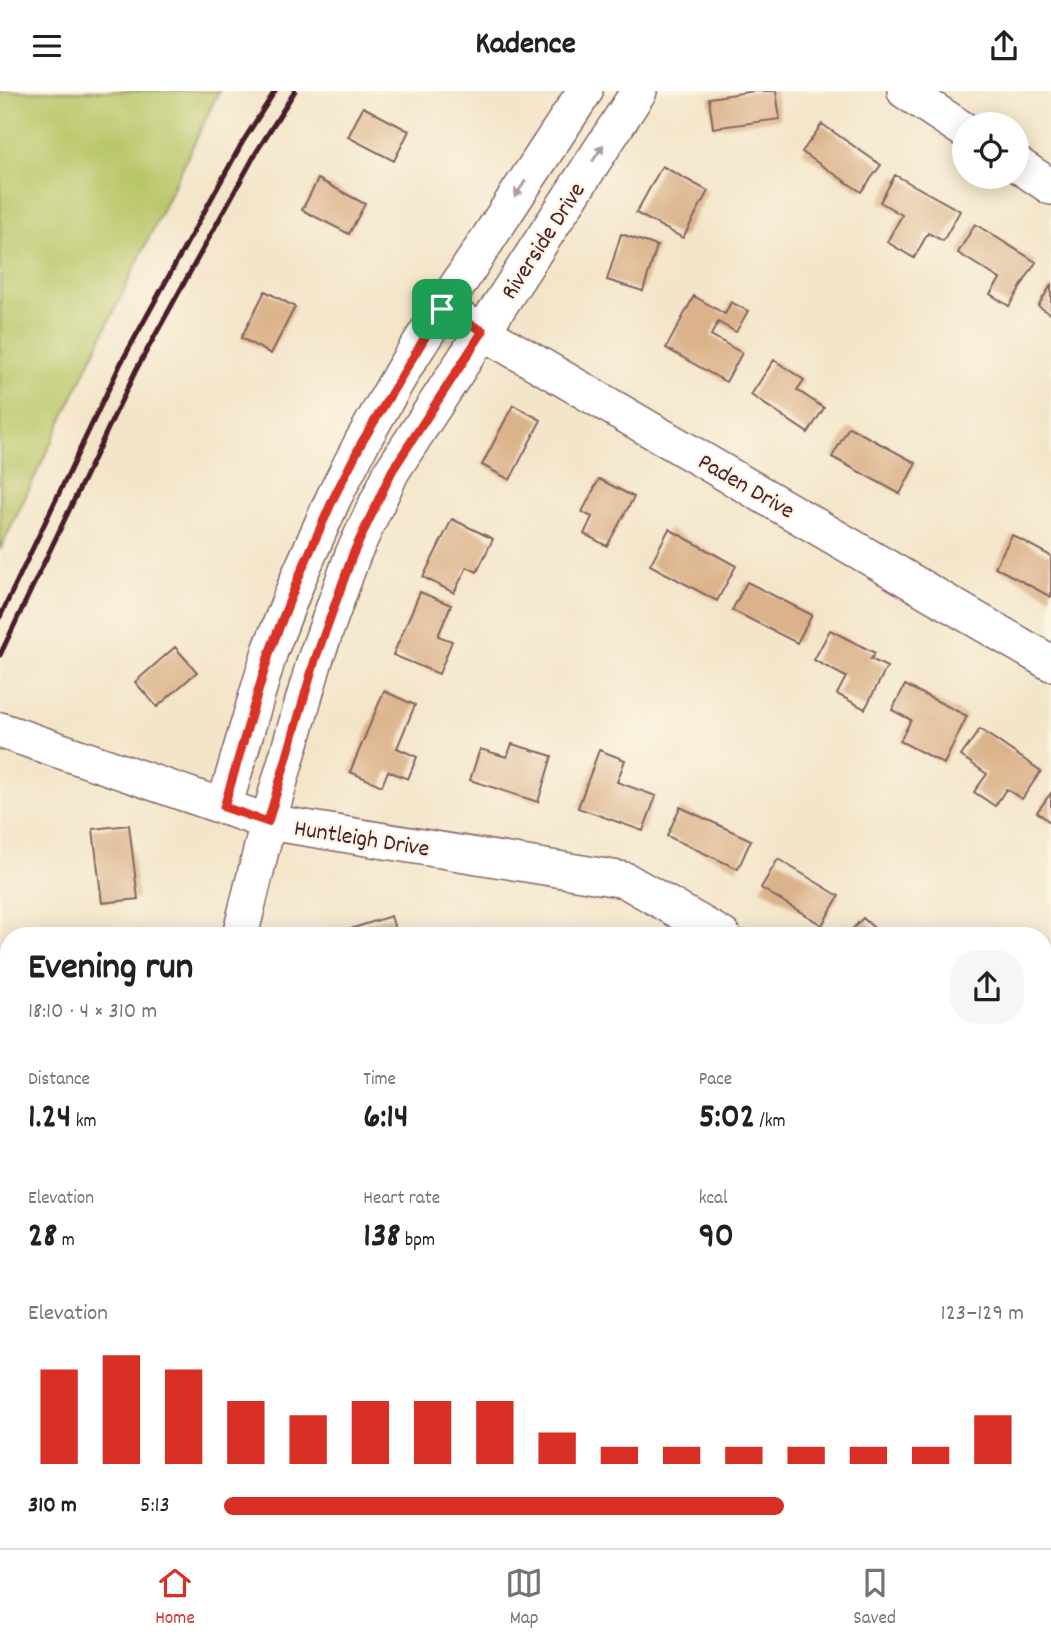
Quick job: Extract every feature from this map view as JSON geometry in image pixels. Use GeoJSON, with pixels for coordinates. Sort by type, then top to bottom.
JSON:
{"type":"FeatureCollection","features":[{"type":"Feature","properties":{"kind":"street","name":"Riverside Drive"},"geometry":{"type":"LineString","coordinates":[[224,807],[270,651],[334,497],[362,442],[442,309],[585,91]]}},
{"type":"Feature","properties":{"kind":"street","name":"Riverside Drive"},"geometry":{"type":"LineString","coordinates":[[242,927],[268,822],[315,660],[353,554],[392,471],[639,91]]}},
{"type":"Feature","properties":{"kind":"street"},"geometry":{"type":"LineString","coordinates":[[905,91],[952,122]]}},
{"type":"Feature","properties":{"kind":"street"},"geometry":{"type":"LineString","coordinates":[[1029,172],[1051,187]]}},
{"type":"Feature","properties":{"kind":"street","name":"Paden Drive"},"geometry":{"type":"LineString","coordinates":[[442,309],[1051,663]]}},
{"type":"Feature","properties":{"kind":"street","name":"Huntleigh Drive"},"geometry":{"type":"LineString","coordinates":[[0,730],[268,822],[625,880],[707,927]]}},
{"type":"Feature","properties":{"kind":"green space"},"geometry":{"type":"Polygon","coordinates":[[[0,91],[219,91],[0,550],[0,91]]]}},
{"type":"Feature","properties":{"kind":"building"},"geometry":{"type":"Polygon","coordinates":[[[755,91],[776,91],[780,119],[713,128],[709,98],[755,91]]]}},
{"type":"Feature","properties":{"kind":"building"},"geometry":{"type":"Polygon","coordinates":[[[363,107],[409,131],[394,161],[348,137],[363,107]]]}},
{"type":"Feature","properties":{"kind":"building"},"geometry":{"type":"Polygon","coordinates":[[[822,124],[881,165],[861,192],[802,152],[822,124]]]}},
{"type":"Feature","properties":{"kind":"building"},"geometry":{"type":"Polygon","coordinates":[[[662,166],[708,191],[683,238],[636,213],[662,166]]]}},
{"type":"Feature","properties":{"kind":"building"},"geometry":{"type":"Polygon","coordinates":[[[895,175],[960,211],[943,241],[928,233],[914,258],[887,242],[902,215],[880,202],[895,175]]]}},
{"type":"Feature","properties":{"kind":"building"},"geometry":{"type":"Polygon","coordinates":[[[318,179],[365,204],[349,234],[302,210],[318,179]]]}},
{"type":"Feature","properties":{"kind":"building"},"geometry":{"type":"Polygon","coordinates":[[[975,224],[1036,262],[1009,306],[990,294],[1000,279],[958,253],[975,224]]]}},
{"type":"Feature","properties":{"kind":"building"},"geometry":{"type":"Polygon","coordinates":[[[621,234],[657,246],[643,291],[607,280],[621,234]]]}},
{"type":"Feature","properties":{"kind":"building"},"geometry":{"type":"Polygon","coordinates":[[[1051,285],[1051,314],[1038,306],[1051,285]]]}},
{"type":"Feature","properties":{"kind":"building"},"geometry":{"type":"Polygon","coordinates":[[[265,291],[295,307],[271,354],[241,338],[265,291]]]}},
{"type":"Feature","properties":{"kind":"building"},"geometry":{"type":"Polygon","coordinates":[[[694,296],[725,314],[731,302],[748,311],[736,332],[718,322],[711,335],[742,353],[726,382],[666,348],[694,296]]]}},
{"type":"Feature","properties":{"kind":"building"},"geometry":{"type":"Polygon","coordinates":[[[774,360],[804,380],[797,390],[824,408],[808,433],[751,395],[774,360]]]}},
{"type":"Feature","properties":{"kind":"building"},"geometry":{"type":"Polygon","coordinates":[[[513,405],[541,420],[510,480],[482,465],[513,405]]]}},
{"type":"Feature","properties":{"kind":"building"},"geometry":{"type":"Polygon","coordinates":[[[849,427],[916,463],[900,494],[832,457],[849,427]]]}},
{"type":"Feature","properties":{"kind":"building"},"geometry":{"type":"Polygon","coordinates":[[[599,479],[634,497],[607,546],[584,534],[592,517],[582,512],[599,479]]]}},
{"type":"Feature","properties":{"kind":"building"},"geometry":{"type":"Polygon","coordinates":[[[452,519],[493,539],[477,572],[467,567],[454,593],[423,577],[452,519]]]}},
{"type":"Feature","properties":{"kind":"building"},"geometry":{"type":"Polygon","coordinates":[[[669,529],[736,566],[717,601],[650,565],[669,529]]]}},
{"type":"Feature","properties":{"kind":"building"},"geometry":{"type":"Polygon","coordinates":[[[1012,535],[1051,556],[1051,597],[995,567],[1012,535]]]}},
{"type":"Feature","properties":{"kind":"building"},"geometry":{"type":"Polygon","coordinates":[[[747,582],[812,615],[797,643],[732,610],[747,582]]]}},
{"type":"Feature","properties":{"kind":"building"},"geometry":{"type":"Polygon","coordinates":[[[420,592],[451,605],[438,636],[452,641],[439,674],[393,655],[420,592]]]}},
{"type":"Feature","properties":{"kind":"building"},"geometry":{"type":"Polygon","coordinates":[[[830,630],[875,653],[871,659],[887,667],[865,709],[837,694],[846,677],[814,660],[830,630]]]}},
{"type":"Feature","properties":{"kind":"building"},"geometry":{"type":"Polygon","coordinates":[[[175,647],[197,672],[157,707],[135,682],[175,647]]]}},
{"type":"Feature","properties":{"kind":"building"},"geometry":{"type":"Polygon","coordinates":[[[905,685],[967,716],[944,764],[900,741],[911,720],[892,710],[905,685]]]}},
{"type":"Feature","properties":{"kind":"building"},"geometry":{"type":"Polygon","coordinates":[[[384,691],[415,705],[397,748],[417,757],[408,779],[388,771],[382,786],[350,772],[384,691]]]}},
{"type":"Feature","properties":{"kind":"building"},"geometry":{"type":"Polygon","coordinates":[[[980,729],[1041,771],[1022,799],[1006,789],[995,806],[974,792],[987,774],[961,756],[980,729]]]}},
{"type":"Feature","properties":{"kind":"building"},"geometry":{"type":"Polygon","coordinates":[[[512,744],[552,756],[538,802],[470,780],[480,749],[507,757],[512,744]]]}},
{"type":"Feature","properties":{"kind":"building"},"geometry":{"type":"Polygon","coordinates":[[[599,750],[625,760],[617,782],[656,796],[643,831],[578,808],[599,750]]]}},
{"type":"Feature","properties":{"kind":"building"},"geometry":{"type":"Polygon","coordinates":[[[1051,793],[1051,823],[1037,812],[1051,793]]]}},
{"type":"Feature","properties":{"kind":"building"},"geometry":{"type":"Polygon","coordinates":[[[680,807],[751,840],[738,869],[667,836],[680,807]]]}},
{"type":"Feature","properties":{"kind":"building"},"geometry":{"type":"Polygon","coordinates":[[[129,825],[138,899],[102,903],[93,829],[129,825]]]}},
{"type":"Feature","properties":{"kind":"building"},"geometry":{"type":"Polygon","coordinates":[[[778,859],[839,896],[822,925],[761,888],[778,859]]]}},
{"type":"Feature","properties":{"kind":"building"},"geometry":{"type":"Polygon","coordinates":[[[391,916],[394,927],[356,927],[391,916]]]}},
{"type":"Feature","properties":{"kind":"building"},"geometry":{"type":"Polygon","coordinates":[[[863,918],[873,927],[854,927],[863,918]]]}},
{"type":"Feature","properties":{"kind":"railway"},"geometry":{"type":"LineString","coordinates":[[0,617],[121,363],[242,143],[275,91]]}},
{"type":"Feature","properties":{"kind":"railway"},"geometry":{"type":"LineString","coordinates":[[0,655],[136,370],[257,151],[295,91]]}},
{"type":"Feature","properties":{"kind":"route"},"geometry":{"type":"LineString","coordinates":[[442,309],[483,331],[392,471],[353,554],[315,660],[268,822],[224,807],[270,651],[300,574],[362,442],[442,309]]}}]}
